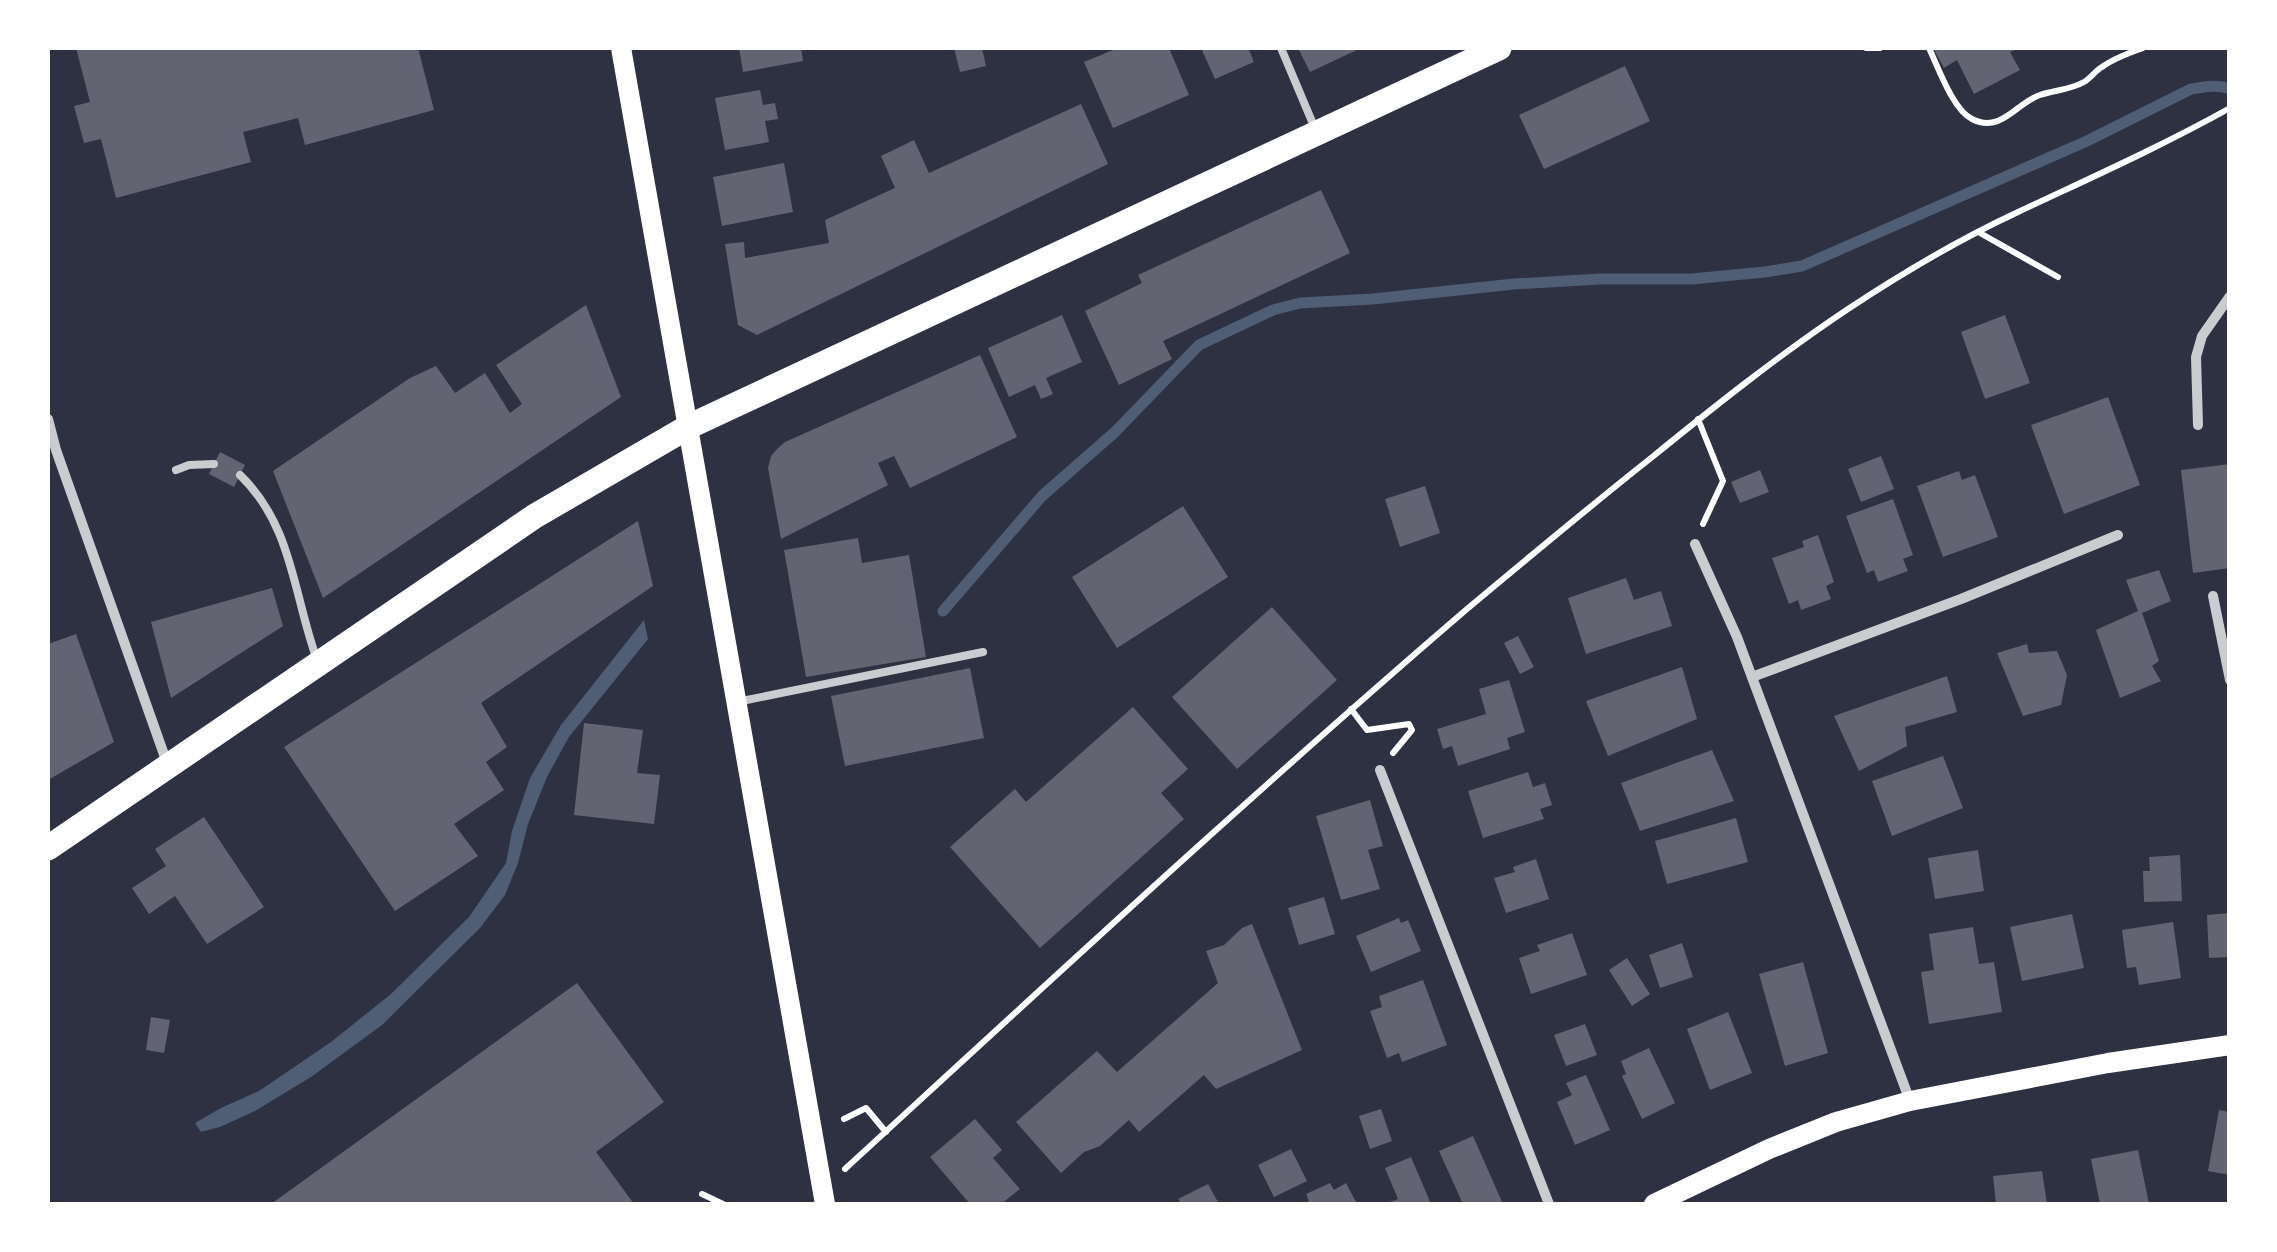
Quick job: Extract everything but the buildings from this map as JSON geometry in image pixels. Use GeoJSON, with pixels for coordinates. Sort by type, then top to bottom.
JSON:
{"type":"FeatureCollection","features":[{"type":"Feature","properties":{"kind":"main road"},"geometry":{"type":"LineString","coordinates":[[621,48],[736,702],[826,1175],[825,1204]]}},
{"type":"Feature","properties":{"kind":"main road"},"geometry":{"type":"LineString","coordinates":[[48,848],[535,516],[688,427],[1317,132],[1464,55],[1498,48]]}},
{"type":"Feature","properties":{"kind":"main road"},"geometry":{"type":"LineString","coordinates":[[1654,1204],[1836,1122],[1910,1101],[2108,1063],[2230,1045]]}},
{"type":"Feature","properties":{"kind":"street"},"geometry":{"type":"LineString","coordinates":[[2198,425],[2196,357],[2202,336],[2230,296]]}},
{"type":"Feature","properties":{"kind":"street"},"geometry":{"type":"LineString","coordinates":[[48,420],[52,451],[168,766]]}},
{"type":"Feature","properties":{"kind":"street"},"geometry":{"type":"LineString","coordinates":[[1752,677],[1960,599],[2118,534]]}},
{"type":"Feature","properties":{"kind":"street"},"geometry":{"type":"LineString","coordinates":[[1695,544],[1737,637],[1910,1101]]}},
{"type":"Feature","properties":{"kind":"street"},"geometry":{"type":"LineString","coordinates":[[2213,596],[2230,680]]}},
{"type":"Feature","properties":{"kind":"street"},"geometry":{"type":"LineString","coordinates":[[1380,770],[1550,1204]]}},
{"type":"Feature","properties":{"kind":"lane"},"geometry":{"type":"LineString","coordinates":[[1281,48],[1317,132]]}},
{"type":"Feature","properties":{"kind":"lane"},"geometry":{"type":"LineString","coordinates":[[176,470],[188,465],[214,464]]}},
{"type":"Feature","properties":{"kind":"lane"},"geometry":{"type":"LineString","coordinates":[[240,475],[257,492],[278,529],[318,664]]}},
{"type":"Feature","properties":{"kind":"lane"},"geometry":{"type":"LineString","coordinates":[[736,702],[982,652]]}},
{"type":"Feature","properties":{"kind":"path"},"geometry":{"type":"LineString","coordinates":[[1866,48],[1880,48]]}},
{"type":"Feature","properties":{"kind":"path"},"geometry":{"type":"LineString","coordinates":[[1929,48],[1953,98],[1969,118],[1983,122],[2001,121],[2039,95],[2063,91],[2088,80],[2099,68],[2144,48]]}},
{"type":"Feature","properties":{"kind":"path"},"geometry":{"type":"LineString","coordinates":[[826,1175],[886,1132],[1144,893],[1351,709],[1539,548],[1790,349],[1906,272],[1978,232],[2230,108]]}},
{"type":"Feature","properties":{"kind":"path"},"geometry":{"type":"LineString","coordinates":[[1978,232],[2058,277]]}},
{"type":"Feature","properties":{"kind":"path"},"geometry":{"type":"LineString","coordinates":[[1695,544],[1723,481],[1698,420]]}},
{"type":"Feature","properties":{"kind":"path"},"geometry":{"type":"LineString","coordinates":[[1351,709],[1367,730],[1409,724],[1412,730],[1380,770]]}},
{"type":"Feature","properties":{"kind":"path"},"geometry":{"type":"LineString","coordinates":[[844,1118],[866,1108],[886,1132]]}},
{"type":"Feature","properties":{"kind":"path"},"geometry":{"type":"LineString","coordinates":[[702,1194],[724,1204]]}},
{"type":"Feature","properties":{"kind":"water"},"geometry":{"type":"Polygon","coordinates":[[[644,620],[648,639],[569,737],[547,777],[505,895],[480,928],[382,1025],[311,1077],[255,1111],[201,1132],[195,1123],[259,1091],[331,1042],[391,994],[469,917],[506,863],[530,778],[561,725],[644,620]]]}},
{"type":"Feature","properties":{"kind":"waterway"},"geometry":{"type":"LineString","coordinates":[[943,611],[1042,496],[1115,432],[1199,345],[1273,310],[1300,303],[1514,284],[1692,279],[1802,266],[2087,141],[2191,89],[2230,89]]}}]}
